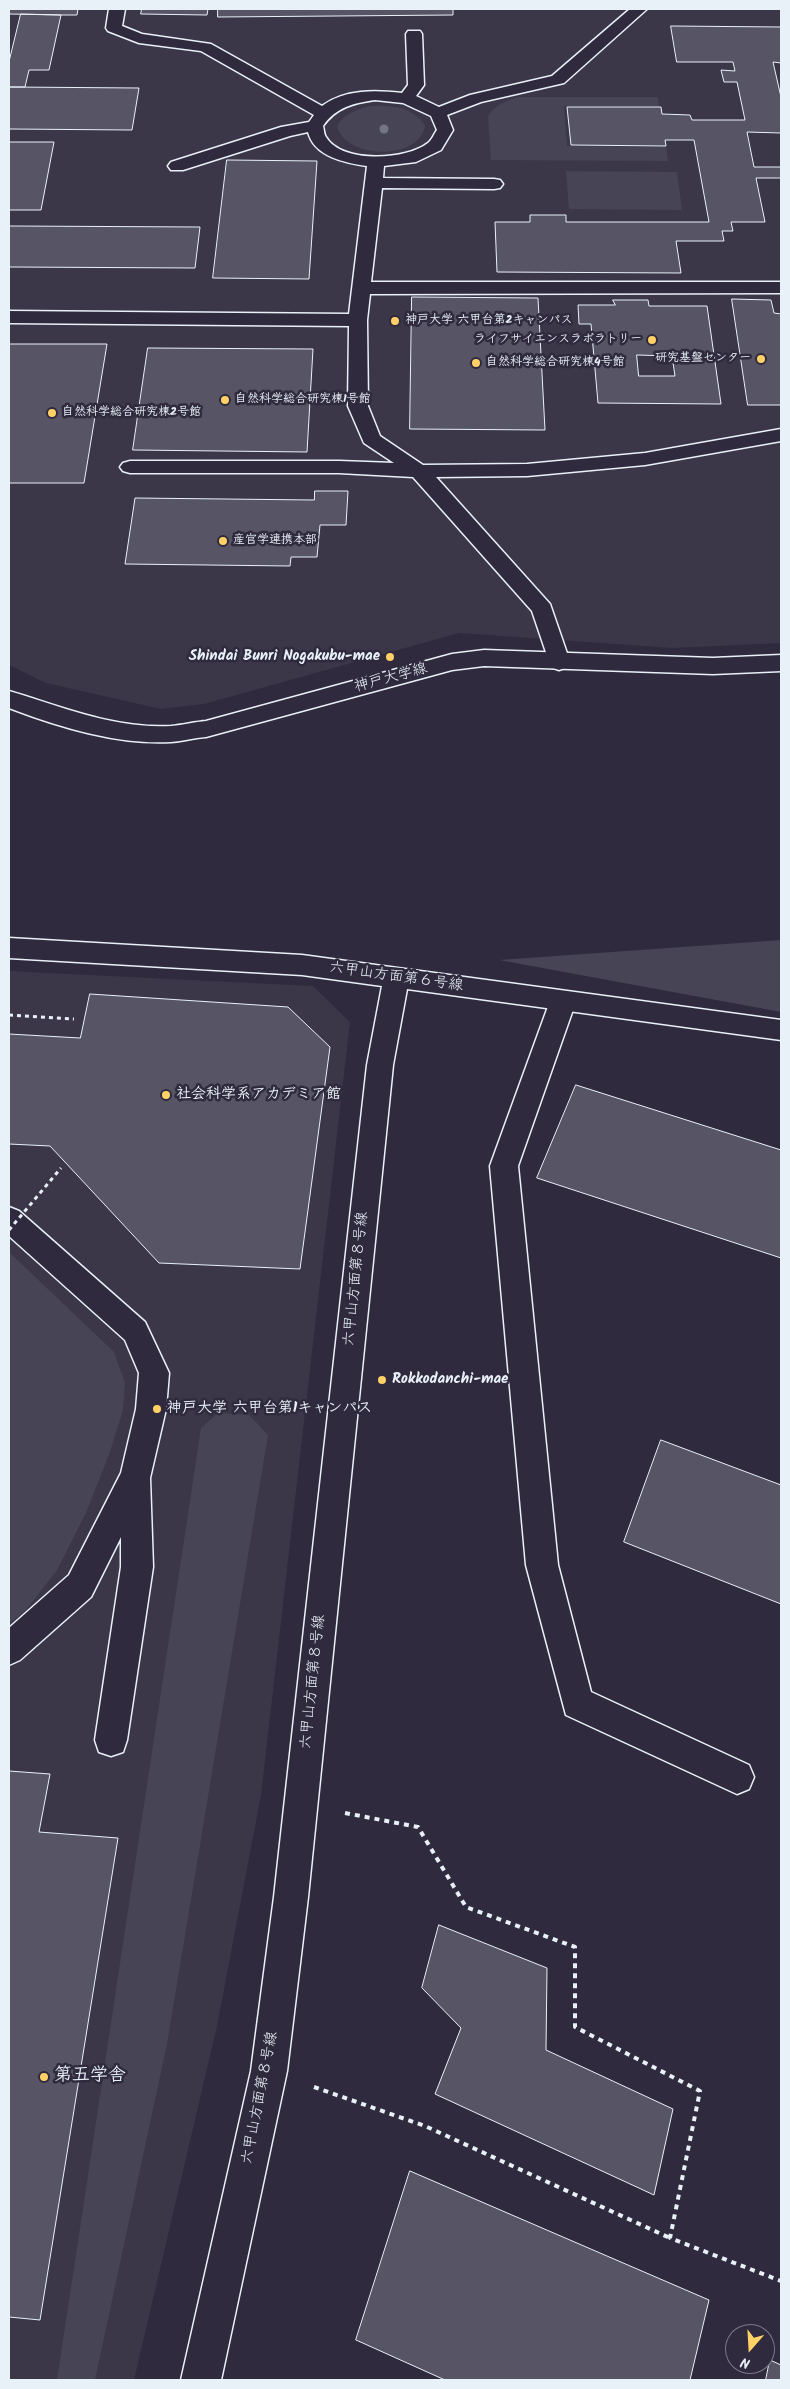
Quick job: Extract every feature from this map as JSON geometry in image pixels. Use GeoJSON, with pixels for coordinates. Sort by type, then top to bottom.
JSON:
{"type":"FeatureCollection","features":[{"type":"Feature","properties":{"kind":"street"},"geometry":{"type":"LineString","coordinates":[[117,9],[114,28],[139,38],[205,47],[318,119]]}},
{"type":"Feature","properties":{"kind":"street"},"geometry":{"type":"LineString","coordinates":[[438,113],[476,98],[558,80],[639,9]]}},
{"type":"Feature","properties":{"kind":"street"},"geometry":{"type":"LineString","coordinates":[[406,98],[416,85],[414,34]]}},
{"type":"Feature","properties":{"kind":"street"},"geometry":{"type":"LineString","coordinates":[[177,166],[287,131],[318,119],[344,100],[375,95],[406,98],[438,113],[445,130],[435,146],[410,158],[376,162],[351,159],[330,150],[318,139],[318,119]]}},
{"type":"Feature","properties":{"kind":"street"},"geometry":{"type":"LineString","coordinates":[[376,162],[364,288],[358,320],[358,406],[371,440],[419,471],[542,609],[559,662]]}},
{"type":"Feature","properties":{"kind":"street"},"geometry":{"type":"LineString","coordinates":[[374,184],[494,184]]}},
{"type":"Feature","properties":{"kind":"street"},"geometry":{"type":"LineString","coordinates":[[364,288],[781,287]]}},
{"type":"Feature","properties":{"kind":"street"},"geometry":{"type":"LineString","coordinates":[[9,317],[358,320]]}},
{"type":"Feature","properties":{"kind":"street"},"geometry":{"type":"LineString","coordinates":[[130,467],[339,467],[419,471],[527,470],[635,460],[781,435]]}},
{"type":"Feature","properties":{"kind":"street","name":"神戸大学線"},"geometry":{"type":"LineString","coordinates":[[9,699],[43,712],[106,726],[140,732],[171,734],[206,729],[452,662],[484,658],[713,666],[781,663]]}},
{"type":"Feature","properties":{"kind":"street","name":"六甲山方面第６号線"},"geometry":{"type":"LineString","coordinates":[[9,948],[302,965],[781,1030]]}},
{"type":"Feature","properties":{"kind":"street","name":"六甲山方面第８号線"},"geometry":{"type":"LineString","coordinates":[[201,2380],[269,2071],[301,1805],[380,1065],[396,978]]}},
{"type":"Feature","properties":{"kind":"street"},"geometry":{"type":"LineString","coordinates":[[563,1001],[504,1166],[542,1566],[578,1703],[737,1777]]}},
{"type":"Feature","properties":{"kind":"street"},"geometry":{"type":"LineString","coordinates":[[9,1219],[134,1330],[154,1373],[151,1409],[136,1476],[137,1567],[111,1740]]}},
{"type":"Feature","properties":{"kind":"street"},"geometry":{"type":"LineString","coordinates":[[9,1649],[80,1586],[136,1476]]}},
{"type":"Feature","properties":{"kind":"path"},"geometry":{"type":"LineString","coordinates":[[9,1015],[74,1019]]}},
{"type":"Feature","properties":{"kind":"path"},"geometry":{"type":"LineString","coordinates":[[9,1230],[61,1168]]}},
{"type":"Feature","properties":{"kind":"path"},"geometry":{"type":"LineString","coordinates":[[301,1805],[418,1826],[466,1907],[575,1947],[575,2027],[700,2091],[670,2238]]}},
{"type":"Feature","properties":{"kind":"path"},"geometry":{"type":"LineString","coordinates":[[269,2071],[425,2126],[670,2238],[781,2281]]}},
{"type":"Feature","properties":{"kind":"shaded area","name":"神戸大学 六甲台第2キャンパス"},"geometry":{"type":"Polygon","coordinates":[[[9,9],[781,9],[781,643],[672,648],[459,633],[204,704],[161,709],[46,683],[9,665],[9,9]]]}},
{"type":"Feature","properties":{"kind":"shaded area"},"geometry":{"type":"Polygon","coordinates":[[[519,97],[658,97],[659,106],[564,106],[567,146],[666,147],[668,161],[491,160],[488,116],[502,103],[519,97]]]}},
{"type":"Feature","properties":{"kind":"shaded area"},"geometry":{"type":"Polygon","coordinates":[[[370,106],[401,108],[414,114],[425,125],[420,137],[411,145],[398,150],[382,152],[367,150],[354,145],[343,137],[337,126],[343,118],[351,113],[370,106]]]}},
{"type":"Feature","properties":{"kind":"shaded area"},"geometry":{"type":"Polygon","coordinates":[[[566,171],[677,172],[682,210],[569,209],[566,171]]]}},
{"type":"Feature","properties":{"kind":"shaded area"},"geometry":{"type":"Polygon","coordinates":[[[781,940],[781,1012],[499,960],[781,940]]]}},
{"type":"Feature","properties":{"kind":"shaded area","name":"神戸大学 六甲台第1キャンパス"},"geometry":{"type":"Polygon","coordinates":[[[9,971],[313,986],[350,1022],[261,1795],[217,2026],[134,2380],[9,2380],[9,971]]]}},
{"type":"Feature","properties":{"kind":"shaded area"},"geometry":{"type":"Polygon","coordinates":[[[9,1252],[114,1352],[125,1383],[123,1410],[110,1452],[86,1513],[57,1570],[26,1610],[9,1624],[9,1252]]]}},
{"type":"Feature","properties":{"kind":"shaded area"},"geometry":{"type":"Polygon","coordinates":[[[218,1413],[249,1415],[268,1435],[167,2044],[95,2380],[57,2380],[201,1428],[218,1413]]]}},
{"type":"Feature","properties":{"kind":"building"},"geometry":{"type":"Polygon","coordinates":[[[9,9],[78,9],[77,15],[61,15],[9,14],[9,9]]]}},
{"type":"Feature","properties":{"kind":"building"},"geometry":{"type":"Polygon","coordinates":[[[142,9],[208,9],[207,15],[141,14],[142,9]]]}},
{"type":"Feature","properties":{"kind":"building"},"geometry":{"type":"Polygon","coordinates":[[[218,9],[453,9],[453,15],[218,17],[218,9]]]}},
{"type":"Feature","properties":{"kind":"building"},"geometry":{"type":"Polygon","coordinates":[[[21,14],[61,15],[49,70],[29,70],[25,87],[9,87],[9,62],[21,14]]]}},
{"type":"Feature","properties":{"kind":"building"},"geometry":{"type":"Polygon","coordinates":[[[671,26],[781,27],[781,63],[773,62],[781,97],[781,133],[747,132],[754,167],[781,167],[781,178],[756,178],[765,222],[731,222],[733,231],[722,231],[724,241],[676,241],[681,273],[497,272],[495,222],[530,222],[530,215],[566,215],[566,222],[709,222],[694,140],[665,140],[666,146],[571,145],[567,107],[661,107],[662,114],[690,115],[692,120],[745,120],[737,82],[724,82],[721,70],[735,71],[733,62],[677,62],[671,26]]]}},
{"type":"Feature","properties":{"kind":"building"},"geometry":{"type":"Polygon","coordinates":[[[9,87],[139,88],[132,130],[9,129],[9,87]]]}},
{"type":"Feature","properties":{"kind":"building"},"geometry":{"type":"Polygon","coordinates":[[[9,142],[54,142],[41,210],[9,210],[9,142]]]}},
{"type":"Feature","properties":{"kind":"building"},"geometry":{"type":"Polygon","coordinates":[[[227,160],[317,161],[309,279],[213,278],[227,160]]]}},
{"type":"Feature","properties":{"kind":"building"},"geometry":{"type":"Polygon","coordinates":[[[9,226],[200,227],[195,268],[9,267],[9,226]]]}},
{"type":"Feature","properties":{"kind":"building","name":"自然科学総合研究棟4号館"},"geometry":{"type":"Polygon","coordinates":[[[412,297],[538,298],[545,430],[410,429],[412,297]]]}},
{"type":"Feature","properties":{"kind":"building","name":"研究基盤センター"},"geometry":{"type":"Polygon","coordinates":[[[732,299],[771,300],[774,313],[781,314],[781,405],[748,405],[732,299]]]}},
{"type":"Feature","properties":{"kind":"building","name":"ライフサイエンスラボラトリー"},"geometry":{"type":"Polygon","coordinates":[[[613,300],[648,300],[649,306],[707,306],[721,404],[598,403],[591,324],[579,324],[578,305],[615,305],[613,300]],[[637,355],[639,376],[675,376],[672,356],[637,355]]]}},
{"type":"Feature","properties":{"kind":"building","name":"自然科学総合研究棟2号館"},"geometry":{"type":"Polygon","coordinates":[[[9,344],[107,344],[84,483],[9,483],[9,344]]]}},
{"type":"Feature","properties":{"kind":"building","name":"自然科学総合研究棟1号館"},"geometry":{"type":"Polygon","coordinates":[[[148,348],[313,349],[307,452],[133,450],[148,348]]]}},
{"type":"Feature","properties":{"kind":"building","name":"産官学連携本部"},"geometry":{"type":"Polygon","coordinates":[[[315,491],[348,491],[346,525],[320,525],[317,557],[291,557],[290,566],[125,564],[135,498],[314,500],[315,491]]]}},
{"type":"Feature","properties":{"kind":"building","name":"社会科学系アカデミア館"},"geometry":{"type":"Polygon","coordinates":[[[90,994],[288,1007],[330,1047],[300,1269],[159,1263],[50,1146],[9,1144],[9,1034],[80,1038],[90,994]]]}},
{"type":"Feature","properties":{"kind":"building"},"geometry":{"type":"Polygon","coordinates":[[[576,1085],[781,1150],[781,1258],[537,1178],[576,1085]]]}},
{"type":"Feature","properties":{"kind":"building"},"geometry":{"type":"Polygon","coordinates":[[[661,1440],[781,1485],[781,1604],[624,1542],[661,1440]]]}},
{"type":"Feature","properties":{"kind":"building","name":"第五学舎"},"geometry":{"type":"Polygon","coordinates":[[[9,1771],[50,1774],[39,1832],[118,1838],[40,2320],[9,2317],[9,1771]]]}},
{"type":"Feature","properties":{"kind":"building"},"geometry":{"type":"Polygon","coordinates":[[[439,1925],[547,1968],[546,2050],[673,2109],[654,2195],[435,2094],[461,2028],[422,1988],[439,1925]]]}},
{"type":"Feature","properties":{"kind":"building"},"geometry":{"type":"Polygon","coordinates":[[[410,2171],[709,2300],[690,2380],[445,2380],[356,2340],[410,2171]]]}},
{"type":"Feature","properties":{"kind":"building"},"geometry":{"type":"Polygon","coordinates":[[[775,2362],[781,2365],[781,2380],[766,2380],[767,2374],[775,2374],[775,2362]]]}},
{"type":"Feature","properties":{"kind":"place","name":"神戸大学 六甲台第2キャンパス"},"geometry":{"type":"Point","coordinates":[395,321]}},
{"type":"Feature","properties":{"kind":"place","name":"ライフサイエンスラボラトリー"},"geometry":{"type":"Point","coordinates":[652,340]}},
{"type":"Feature","properties":{"kind":"place","name":"研究基盤センター"},"geometry":{"type":"Point","coordinates":[761,359]}},
{"type":"Feature","properties":{"kind":"place","name":"自然科学総合研究棟4号館"},"geometry":{"type":"Point","coordinates":[476,363]}},
{"type":"Feature","properties":{"kind":"place","name":"自然科学総合研究棟1号館"},"geometry":{"type":"Point","coordinates":[225,400]}},
{"type":"Feature","properties":{"kind":"place","name":"自然科学総合研究棟2号館"},"geometry":{"type":"Point","coordinates":[52,413]}},
{"type":"Feature","properties":{"kind":"place","name":"産官学連携本部"},"geometry":{"type":"Point","coordinates":[223,541]}},
{"type":"Feature","properties":{"kind":"place","name":"Shindai Bunri Nogakubu-mae"},"geometry":{"type":"Point","coordinates":[390,657]}},
{"type":"Feature","properties":{"kind":"place","name":"社会科学系アカデミア館"},"geometry":{"type":"Point","coordinates":[166,1095]}},
{"type":"Feature","properties":{"kind":"place","name":"Rokkodanchi-mae"},"geometry":{"type":"Point","coordinates":[382,1380]}},
{"type":"Feature","properties":{"kind":"place","name":"神戸大学 六甲台第1キャンパス"},"geometry":{"type":"Point","coordinates":[157,1409]}},
{"type":"Feature","properties":{"kind":"place","name":"第五学舎"},"geometry":{"type":"Point","coordinates":[44,2077]}}]}
